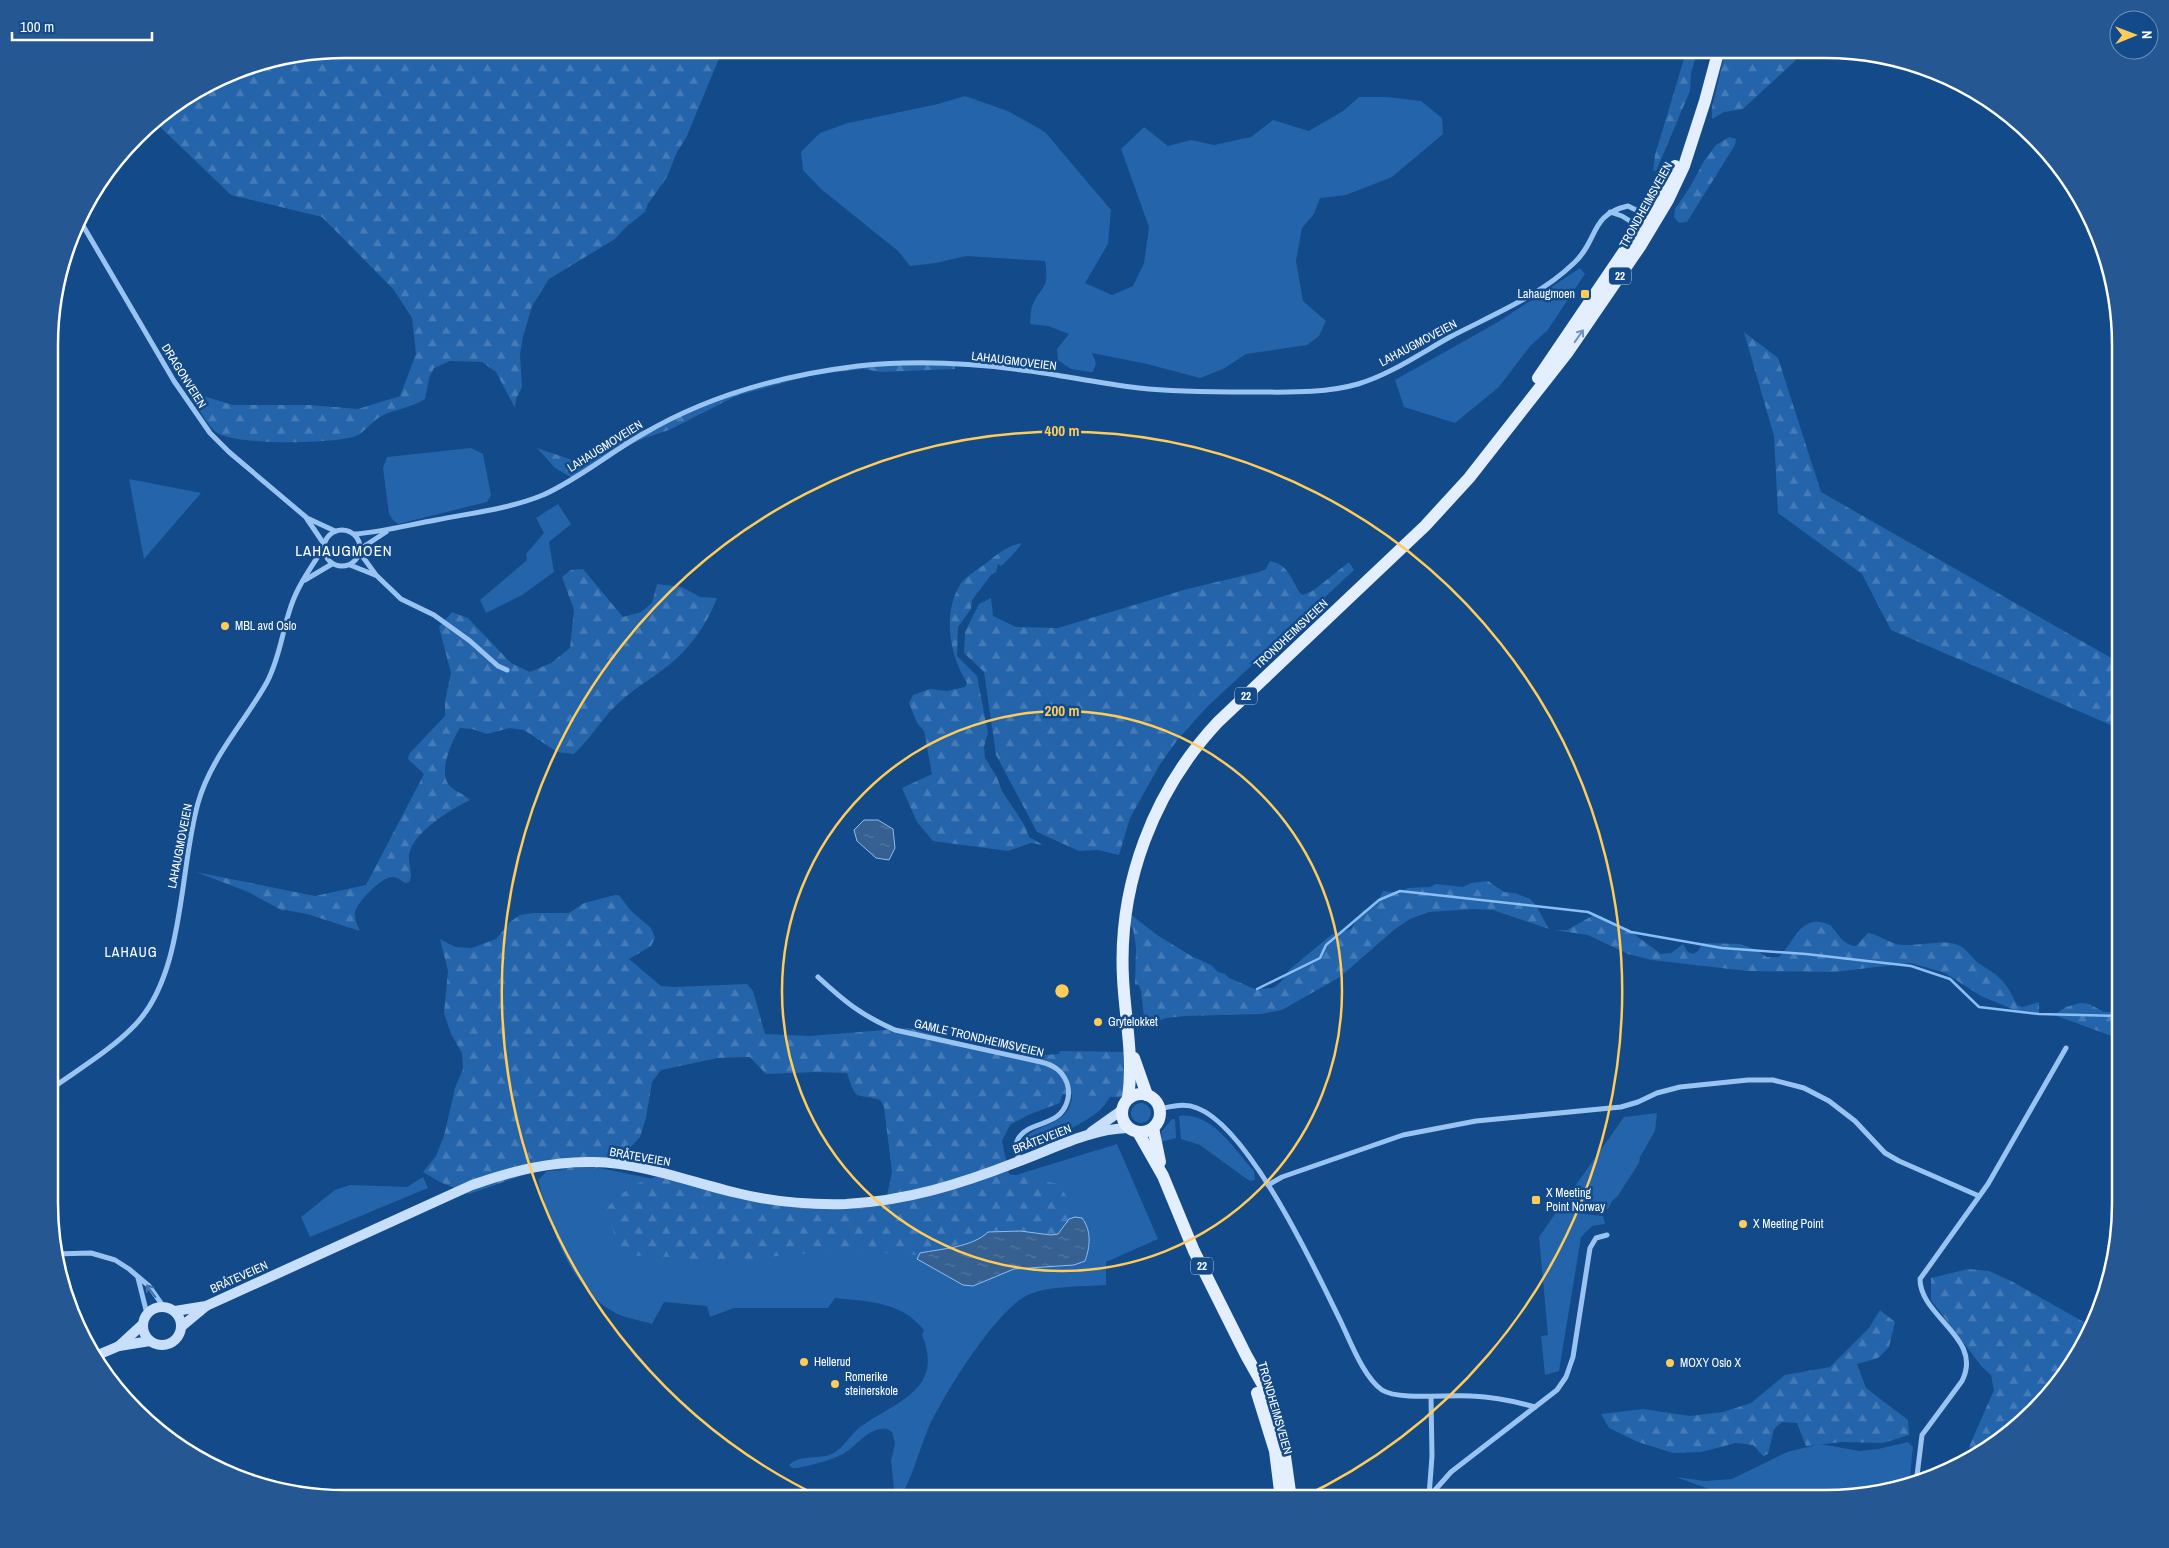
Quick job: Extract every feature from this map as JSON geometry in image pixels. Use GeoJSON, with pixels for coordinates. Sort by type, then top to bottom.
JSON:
{"type":"FeatureCollection","features":[{"type":"Feature","properties":{"kind":"main road","name":"TRONDHEIMSVEIEN"},"geometry":{"type":"LineString","coordinates":[[1128,1098],[1131,1049],[1123,977],[1126,911],[1132,880],[1143,846],[1157,810],[1172,783],[1196,747],[1224,717],[1440,510],[1483,461],[1516,415],[1538,379],[1646,228],[1684,166],[1716,58]]}},
{"type":"Feature","properties":{"kind":"main road","name":"TRONDHEIMSVEIEN"},"geometry":{"type":"LineString","coordinates":[[1646,228],[1647,215],[1698,122]]}},
{"type":"Feature","properties":{"kind":"main road","name":"TRONDHEIMSVEIEN"},"geometry":{"type":"LineString","coordinates":[[1131,1049],[1147,1095]]}},
{"type":"Feature","properties":{"kind":"main road"},"geometry":{"type":"LineString","coordinates":[[1128,1098],[1135,1094],[1147,1095]]}},
{"type":"Feature","properties":{"kind":"main road","name":"22"},"geometry":{"type":"LineString","coordinates":[[1147,1095],[1155,1100],[1160,1109],[1158,1121],[1154,1128]]}},
{"type":"Feature","properties":{"kind":"main road","name":"22"},"geometry":{"type":"LineString","coordinates":[[1128,1098],[1122,1110],[1123,1120],[1133,1130]]}},
{"type":"Feature","properties":{"kind":"main road","name":"BRÅTEVEIEN"},"geometry":{"type":"LineString","coordinates":[[175,1311],[206,1306],[472,1186],[504,1174],[533,1167],[570,1162],[608,1164],[652,1171],[764,1199],[828,1204],[876,1201],[930,1192],[1020,1162],[1086,1135],[1122,1110]]}},
{"type":"Feature","properties":{"kind":"main road","name":"TRONDHEIMSVEIEN"},"geometry":{"type":"LineString","coordinates":[[1154,1128],[1163,1176]]}},
{"type":"Feature","properties":{"kind":"main road"},"geometry":{"type":"LineString","coordinates":[[1133,1130],[1146,1132],[1154,1128]]}},
{"type":"Feature","properties":{"kind":"main road","name":"TRONDHEIMSVEIEN"},"geometry":{"type":"LineString","coordinates":[[1133,1130],[1163,1176],[1194,1250],[1264,1388],[1276,1418],[1287,1464],[1290,1490]]}},
{"type":"Feature","properties":{"kind":"main road","name":"BRÅTEVEIEN"},"geometry":{"type":"LineString","coordinates":[[1086,1135],[1133,1130]]}},
{"type":"Feature","properties":{"kind":"main road"},"geometry":{"type":"LineString","coordinates":[[119,1346],[154,1308],[163,1306],[175,1311],[180,1318],[181,1327],[177,1338],[172,1342],[161,1345],[150,1340],[144,1333],[145,1319]]}},
{"type":"Feature","properties":{"kind":"main road","name":"BRÅTEVEIEN"},"geometry":{"type":"LineString","coordinates":[[181,1327],[206,1306]]}},
{"type":"Feature","properties":{"kind":"main road"},"geometry":{"type":"LineString","coordinates":[[100,1354],[119,1346],[150,1340]]}},
{"type":"Feature","properties":{"kind":"main road","name":"TRONDHEIMSVEIEN"},"geometry":{"type":"LineString","coordinates":[[1246,1355],[1272,1438],[1280,1490]]}},
{"type":"Feature","properties":{"kind":"street"},"geometry":{"type":"LineString","coordinates":[[1610,212],[1628,206],[1647,215]]}},
{"type":"Feature","properties":{"kind":"street"},"geometry":{"type":"LineString","coordinates":[[1610,212],[1646,228]]}},
{"type":"Feature","properties":{"kind":"street","name":"LAHAUGMOVEIEN"},"geometry":{"type":"LineString","coordinates":[[354,534],[387,532],[500,508],[534,498],[584,472],[651,429],[716,400],[779,382],[849,368],[918,364],[980,366],[1029,371],[1140,388],[1192,392],[1311,392],[1356,384],[1392,369],[1502,310],[1556,278],[1579,259],[1601,220],[1610,212]]}},
{"type":"Feature","properties":{"kind":"street","name":"DRAGONVEIEN"},"geometry":{"type":"LineString","coordinates":[[83,226],[162,363],[201,422],[229,452],[307,518],[335,531]]}},
{"type":"Feature","properties":{"kind":"street","name":"DRAGONVEIEN"},"geometry":{"type":"LineString","coordinates":[[307,518],[324,546]]}},
{"type":"Feature","properties":{"kind":"street"},"geometry":{"type":"LineString","coordinates":[[376,575],[350,565],[332,564],[326,556],[324,546],[330,534],[335,531],[345,530],[354,534],[359,541],[360,551],[376,575],[401,599],[434,615],[463,636],[498,666],[507,670]]}},
{"type":"Feature","properties":{"kind":"street","name":"LAHAUGMOVEIEN"},"geometry":{"type":"LineString","coordinates":[[360,551],[387,532]]}},
{"type":"Feature","properties":{"kind":"street","name":"LAHAUGMOVEIEN"},"geometry":{"type":"LineString","coordinates":[[58,1084],[127,1033],[144,1014],[156,995],[166,973],[172,946],[200,796],[218,759],[267,681],[279,652],[291,605],[308,570],[324,546]]}},
{"type":"Feature","properties":{"kind":"street"},"geometry":{"type":"LineString","coordinates":[[350,565],[360,551]]}},
{"type":"Feature","properties":{"kind":"street"},"geometry":{"type":"LineString","coordinates":[[304,580],[332,564]]}},
{"type":"Feature","properties":{"kind":"street","name":"GAMLE TRONDHEIMSVEIEN"},"geometry":{"type":"LineString","coordinates":[[818,977],[848,1005],[895,1030],[1041,1062],[1056,1067],[1068,1088],[1066,1106],[1059,1116],[1053,1120],[1020,1136],[1016,1148],[1020,1162]]}},
{"type":"Feature","properties":{"kind":"street"},"geometry":{"type":"LineString","coordinates":[[1917,1475],[1922,1435],[1962,1381],[1967,1372],[1968,1358],[1956,1338],[1922,1293],[1920,1279],[1988,1184],[2066,1048]]}},
{"type":"Feature","properties":{"kind":"street"},"geometry":{"type":"LineString","coordinates":[[1268,1185],[1282,1178],[1403,1136],[1476,1120],[1620,1108],[1657,1093],[1680,1087],[1748,1080],[1773,1080],[1804,1088],[1829,1101],[1855,1121],[1885,1153],[1979,1196]]}},
{"type":"Feature","properties":{"kind":"street"},"geometry":{"type":"LineString","coordinates":[[1160,1109],[1184,1106],[1198,1108],[1232,1137],[1257,1166],[1368,1375],[1380,1389],[1387,1393],[1431,1397],[1470,1396],[1496,1398],[1535,1407]]}},
{"type":"Feature","properties":{"kind":"street"},"geometry":{"type":"LineString","coordinates":[[1435,1490],[1451,1472],[1556,1390],[1566,1377],[1572,1357],[1590,1248],[1596,1238],[1607,1235]]}},
{"type":"Feature","properties":{"kind":"street"},"geometry":{"type":"LineString","coordinates":[[62,1254],[91,1253],[107,1256],[123,1264],[148,1286],[163,1306]]}},
{"type":"Feature","properties":{"kind":"street"},"geometry":{"type":"LineString","coordinates":[[138,1278],[145,1319]]}},
{"type":"Feature","properties":{"kind":"street"},"geometry":{"type":"LineString","coordinates":[[1429,1490],[1432,1456],[1433,1413],[1431,1397]]}},
{"type":"Feature","properties":{"kind":"green space"},"geometry":{"type":"Polygon","coordinates":[[[325,58],[719,58],[686,138],[677,152],[667,177],[648,204],[645,212],[626,227],[615,239],[549,279],[532,306],[520,354],[522,387],[516,399],[515,408],[496,372],[482,362],[450,361],[434,368],[429,378],[425,399],[380,417],[356,436],[327,441],[262,442],[226,437],[216,432],[206,421],[192,398],[203,396],[233,405],[310,405],[358,409],[400,396],[416,354],[412,318],[394,290],[322,217],[231,195],[159,126],[185,106],[217,87],[270,67],[325,58]]]}},
{"type":"Feature","properties":{"kind":"green space"},"geometry":{"type":"Polygon","coordinates":[[[1684,58],[1695,58],[1691,73],[1690,91],[1656,171],[1653,170],[1655,155],[1684,58]]]}},
{"type":"Feature","properties":{"kind":"green space"},"geometry":{"type":"Polygon","coordinates":[[[1724,58],[1796,58],[1795,61],[1743,109],[1724,112],[1712,119],[1712,107],[1724,58]]]}},
{"type":"Feature","properties":{"kind":"green space"},"geometry":{"type":"Polygon","coordinates":[[[965,96],[1008,111],[1045,132],[1111,210],[1108,244],[1085,283],[1112,295],[1133,286],[1144,263],[1149,227],[1121,149],[1144,127],[1168,146],[1191,140],[1214,145],[1251,137],[1273,120],[1309,131],[1343,111],[1359,97],[1387,97],[1421,101],[1442,118],[1443,134],[1392,177],[1346,195],[1320,198],[1314,214],[1302,228],[1296,261],[1303,301],[1326,321],[1319,336],[1307,345],[1246,354],[1223,369],[1200,378],[1147,364],[1092,353],[1096,363],[1093,372],[1090,372],[1071,369],[1058,360],[1057,349],[1069,334],[1048,326],[1030,324],[1032,307],[1045,283],[1045,261],[966,256],[936,263],[910,266],[898,251],[821,189],[803,170],[801,152],[820,133],[848,123],[938,104],[965,96]]]}},
{"type":"Feature","properties":{"kind":"green space"},"geometry":{"type":"Polygon","coordinates":[[[1729,137],[1736,139],[1735,145],[1687,222],[1679,223],[1674,217],[1675,209],[1716,145],[1729,137]]]}},
{"type":"Feature","properties":{"kind":"green space"},"geometry":{"type":"Polygon","coordinates":[[[1580,268],[1585,274],[1547,331],[1531,345],[1499,387],[1455,423],[1404,407],[1395,380],[1498,322],[1580,268]]]}},
{"type":"Feature","properties":{"kind":"green space"},"geometry":{"type":"Polygon","coordinates":[[[1744,332],[1778,358],[1821,492],[2112,658],[2112,726],[1891,630],[1862,574],[1778,513],[1774,436],[1744,332]]]}},
{"type":"Feature","properties":{"kind":"green space"},"geometry":{"type":"Polygon","coordinates":[[[884,363],[954,363],[955,369],[881,372],[863,369],[828,373],[808,376],[736,396],[669,430],[645,438],[597,460],[579,472],[574,479],[555,468],[537,448],[578,462],[634,434],[717,398],[756,385],[830,370],[884,363]]]}},
{"type":"Feature","properties":{"kind":"green space"},"geometry":{"type":"Polygon","coordinates":[[[471,448],[483,454],[491,495],[487,502],[398,524],[393,520],[389,514],[383,468],[387,457],[471,448]]]}},
{"type":"Feature","properties":{"kind":"green space"},"geometry":{"type":"Polygon","coordinates":[[[129,479],[201,493],[144,559],[129,479]]]}},
{"type":"Feature","properties":{"kind":"green space"},"geometry":{"type":"Polygon","coordinates":[[[558,504],[571,524],[549,542],[554,572],[522,595],[486,613],[480,600],[527,560],[526,554],[544,533],[536,518],[558,504]]]}},
{"type":"Feature","properties":{"kind":"green space"},"geometry":{"type":"Polygon","coordinates":[[[1022,543],[1001,566],[998,564],[996,572],[991,575],[972,600],[971,609],[958,627],[957,656],[977,676],[988,733],[984,747],[985,758],[997,777],[1002,791],[1025,826],[1029,837],[1043,845],[1031,843],[1008,851],[933,841],[917,822],[902,788],[932,774],[924,731],[917,723],[909,703],[913,695],[930,689],[947,691],[965,687],[967,683],[956,659],[950,633],[951,607],[955,595],[961,583],[969,575],[1002,551],[1022,543]]]}},
{"type":"Feature","properties":{"kind":"green space"},"geometry":{"type":"Polygon","coordinates":[[[1270,561],[1281,565],[1285,569],[1303,595],[1314,590],[1349,562],[1354,570],[1207,707],[1178,739],[1159,766],[1130,818],[1119,855],[1098,850],[1079,851],[1037,832],[996,755],[984,672],[964,653],[965,632],[979,604],[991,598],[993,616],[1016,627],[1058,628],[1187,589],[1259,572],[1266,569],[1270,561]]]}},
{"type":"Feature","properties":{"kind":"green space"},"geometry":{"type":"Polygon","coordinates":[[[583,569],[623,617],[641,612],[652,603],[657,584],[682,587],[700,597],[717,598],[708,618],[689,646],[665,668],[632,691],[615,706],[574,754],[557,752],[524,730],[510,728],[487,734],[472,729],[460,728],[447,757],[445,774],[446,781],[450,786],[470,800],[433,823],[417,838],[409,855],[411,876],[409,882],[406,883],[394,877],[388,878],[376,885],[365,897],[355,912],[355,920],[360,931],[307,914],[283,911],[248,892],[196,872],[315,896],[366,885],[424,774],[408,759],[409,754],[445,716],[445,701],[451,673],[439,627],[452,612],[468,618],[511,663],[530,672],[551,663],[570,648],[574,610],[562,577],[571,570],[583,569]]]}},
{"type":"Feature","properties":{"kind":"green space"},"geometry":{"type":"Polygon","coordinates":[[[1488,881],[1504,892],[1515,893],[1530,899],[1535,904],[1549,929],[1493,910],[1472,909],[1429,912],[1410,919],[1395,929],[1340,977],[1282,1010],[1261,1014],[1166,1018],[1145,1026],[1141,991],[1139,985],[1135,985],[1136,947],[1133,929],[1123,913],[1129,913],[1157,935],[1193,957],[1211,965],[1218,972],[1225,974],[1229,978],[1255,989],[1273,988],[1281,982],[1289,970],[1331,935],[1351,929],[1363,911],[1376,905],[1383,891],[1400,893],[1408,888],[1430,887],[1436,884],[1463,887],[1471,883],[1488,881]]]}},
{"type":"Feature","properties":{"kind":"green space"},"geometry":{"type":"Polygon","coordinates":[[[619,895],[631,911],[651,928],[655,938],[651,946],[629,959],[661,986],[747,984],[753,991],[765,1034],[810,1036],[909,1028],[978,1047],[1029,1056],[1059,1054],[1060,1051],[1129,1052],[1132,1098],[1062,1094],[1060,1103],[1028,1115],[1010,1125],[1002,1141],[1009,1174],[1059,1184],[1068,1199],[1075,1217],[1069,1219],[1058,1234],[1051,1235],[1020,1231],[988,1232],[982,1237],[971,1241],[919,1255],[846,1251],[776,1256],[733,1264],[670,1257],[619,1255],[613,1230],[605,1210],[627,1190],[651,1178],[672,1175],[806,1204],[887,1196],[892,1172],[884,1107],[880,1100],[855,1093],[847,1073],[766,1074],[750,1057],[718,1058],[661,1070],[652,1082],[646,1118],[640,1137],[628,1150],[612,1161],[590,1171],[549,1169],[532,1172],[469,1194],[440,1182],[423,1172],[436,1156],[444,1136],[455,1088],[463,1069],[462,1053],[451,1034],[444,1013],[448,971],[440,939],[455,947],[472,948],[496,939],[510,922],[520,915],[569,913],[584,903],[619,895]]]}},
{"type":"Feature","properties":{"kind":"green space"},"geometry":{"type":"Polygon","coordinates":[[[1592,916],[1601,916],[1618,928],[1634,934],[1661,954],[1671,953],[1683,944],[1688,952],[1693,954],[1698,951],[1703,943],[1740,944],[1754,949],[1767,957],[1779,957],[1800,930],[1812,922],[1830,925],[1847,944],[1856,946],[1868,933],[1899,945],[1955,944],[1962,947],[1978,963],[1999,977],[2008,988],[2017,1005],[2023,1007],[2039,1002],[2039,1013],[2017,1011],[1981,996],[1945,973],[1911,963],[1834,972],[1747,971],[1652,960],[1628,954],[1588,935],[1554,930],[1567,930],[1592,916]]]}},
{"type":"Feature","properties":{"kind":"green space"},"geometry":{"type":"Polygon","coordinates":[[[2080,1003],[2089,1004],[2104,1012],[2112,1012],[2112,1036],[2054,1015],[2066,1007],[2080,1003]]]}},
{"type":"Feature","properties":{"kind":"green space"},"geometry":{"type":"Polygon","coordinates":[[[1072,1089],[1114,1091],[1100,1110],[1078,1125],[1060,1134],[1023,1146],[1023,1140],[1030,1134],[1062,1117],[1068,1110],[1072,1089]]]}},
{"type":"Feature","properties":{"kind":"green space"},"geometry":{"type":"Polygon","coordinates":[[[1141,1103],[1148,1106],[1151,1113],[1148,1120],[1141,1123],[1134,1120],[1131,1113],[1134,1106],[1141,1103]]]}},
{"type":"Feature","properties":{"kind":"green space"},"geometry":{"type":"Polygon","coordinates":[[[1657,1113],[1655,1131],[1640,1157],[1639,1163],[1608,1209],[1563,1203],[1624,1117],[1657,1113]]]}},
{"type":"Feature","properties":{"kind":"green space"},"geometry":{"type":"Polygon","coordinates":[[[1179,1116],[1191,1116],[1202,1120],[1222,1134],[1254,1171],[1255,1180],[1250,1181],[1200,1145],[1181,1139],[1179,1116]]]}},
{"type":"Feature","properties":{"kind":"green space"},"geometry":{"type":"Polygon","coordinates":[[[1172,1119],[1175,1119],[1176,1138],[1161,1142],[1162,1131],[1172,1119]]]}},
{"type":"Feature","properties":{"kind":"green space"},"geometry":{"type":"Polygon","coordinates":[[[1117,1144],[1158,1239],[1106,1262],[1106,1285],[1039,1291],[1017,1302],[987,1334],[958,1375],[928,1429],[904,1490],[894,1490],[891,1461],[895,1443],[892,1432],[887,1429],[869,1433],[848,1451],[832,1459],[797,1468],[792,1468],[789,1465],[798,1460],[834,1453],[858,1428],[914,1391],[922,1381],[927,1368],[927,1353],[922,1335],[924,1330],[915,1320],[895,1308],[872,1302],[835,1298],[828,1308],[734,1308],[710,1317],[707,1306],[664,1302],[652,1324],[621,1315],[597,1300],[573,1270],[555,1235],[538,1180],[547,1171],[600,1168],[814,1212],[990,1183],[1117,1144]]]}},
{"type":"Feature","properties":{"kind":"green space"},"geometry":{"type":"Polygon","coordinates":[[[423,1177],[428,1188],[310,1237],[301,1217],[335,1190],[350,1185],[407,1187],[423,1177]]]}},
{"type":"Feature","properties":{"kind":"green space"},"geometry":{"type":"Polygon","coordinates":[[[1557,1211],[1603,1216],[1605,1224],[1592,1226],[1581,1237],[1559,1371],[1545,1375],[1541,1336],[1548,1335],[1539,1237],[1557,1211]]]}},
{"type":"Feature","properties":{"kind":"green space"},"geometry":{"type":"Polygon","coordinates":[[[1968,1269],[1989,1271],[2086,1322],[2063,1363],[2028,1407],[1999,1431],[1971,1450],[1969,1447],[1994,1390],[1991,1375],[1982,1367],[1931,1300],[1931,1278],[1968,1269]]]}},
{"type":"Feature","properties":{"kind":"green space"},"geometry":{"type":"Polygon","coordinates":[[[1880,1310],[1895,1322],[1889,1347],[1878,1358],[1857,1364],[1866,1388],[1908,1420],[1909,1435],[1883,1443],[1842,1442],[1806,1446],[1797,1423],[1782,1422],[1774,1429],[1768,1454],[1763,1456],[1753,1445],[1736,1443],[1701,1452],[1673,1453],[1638,1442],[1609,1428],[1601,1414],[1643,1409],[1690,1416],[1723,1412],[1751,1403],[1785,1375],[1830,1367],[1869,1328],[1880,1310]]]}},
{"type":"Feature","properties":{"kind":"green space"},"geometry":{"type":"Polygon","coordinates":[[[1908,1442],[1913,1447],[1910,1477],[1881,1485],[1844,1490],[1712,1490],[1676,1477],[1705,1481],[1732,1479],[1787,1452],[1820,1444],[1860,1451],[1908,1442]]]}},
{"type":"Feature","properties":{"kind":"water"},"geometry":{"type":"Polygon","coordinates":[[[864,820],[878,820],[893,829],[895,848],[889,860],[876,858],[857,841],[854,830],[864,820]]]}},
{"type":"Feature","properties":{"kind":"water"},"geometry":{"type":"Polygon","coordinates":[[[1075,1217],[1082,1218],[1089,1234],[1089,1239],[1085,1261],[1074,1265],[1014,1269],[973,1286],[963,1285],[917,1259],[920,1253],[965,1244],[982,1237],[988,1232],[1020,1231],[1051,1235],[1058,1234],[1069,1219],[1075,1217]]]}},
{"type":"Feature","properties":{"kind":"waterway"},"geometry":{"type":"LineString","coordinates":[[1257,989],[1320,958],[1326,945],[1379,900],[1400,891],[1588,912],[1631,932],[1722,948],[1806,954],[1911,966],[1950,979],[1979,1007],[2039,1014],[2112,1016]]}},
{"type":"Feature","properties":{"kind":"place","name":"Lahaugmoen"},"geometry":{"type":"Point","coordinates":[1585,294]}},
{"type":"Feature","properties":{"kind":"place","name":"MBL avd Oslo"},"geometry":{"type":"Point","coordinates":[225,626]}},
{"type":"Feature","properties":{"kind":"place","name":"Grytelokket"},"geometry":{"type":"Point","coordinates":[1098,1022]}},
{"type":"Feature","properties":{"kind":"place","name":"X Meeting Point Norway"},"geometry":{"type":"Point","coordinates":[1536,1200]}},
{"type":"Feature","properties":{"kind":"place","name":"X Meeting Point"},"geometry":{"type":"Point","coordinates":[1743,1224]}},
{"type":"Feature","properties":{"kind":"place","name":"Hellerud"},"geometry":{"type":"Point","coordinates":[804,1362]}},
{"type":"Feature","properties":{"kind":"place","name":"MOXY Oslo X"},"geometry":{"type":"Point","coordinates":[1670,1363]}},
{"type":"Feature","properties":{"kind":"place","name":"Romerike steinerskole"},"geometry":{"type":"Point","coordinates":[835,1384]}},
{"type":"Feature","properties":{"kind":"district","name":"LAHAUGMOEN"},"geometry":{"type":"Point","coordinates":[344,551]}},
{"type":"Feature","properties":{"kind":"district","name":"LAHAUG"},"geometry":{"type":"Point","coordinates":[131,952]}}]}
